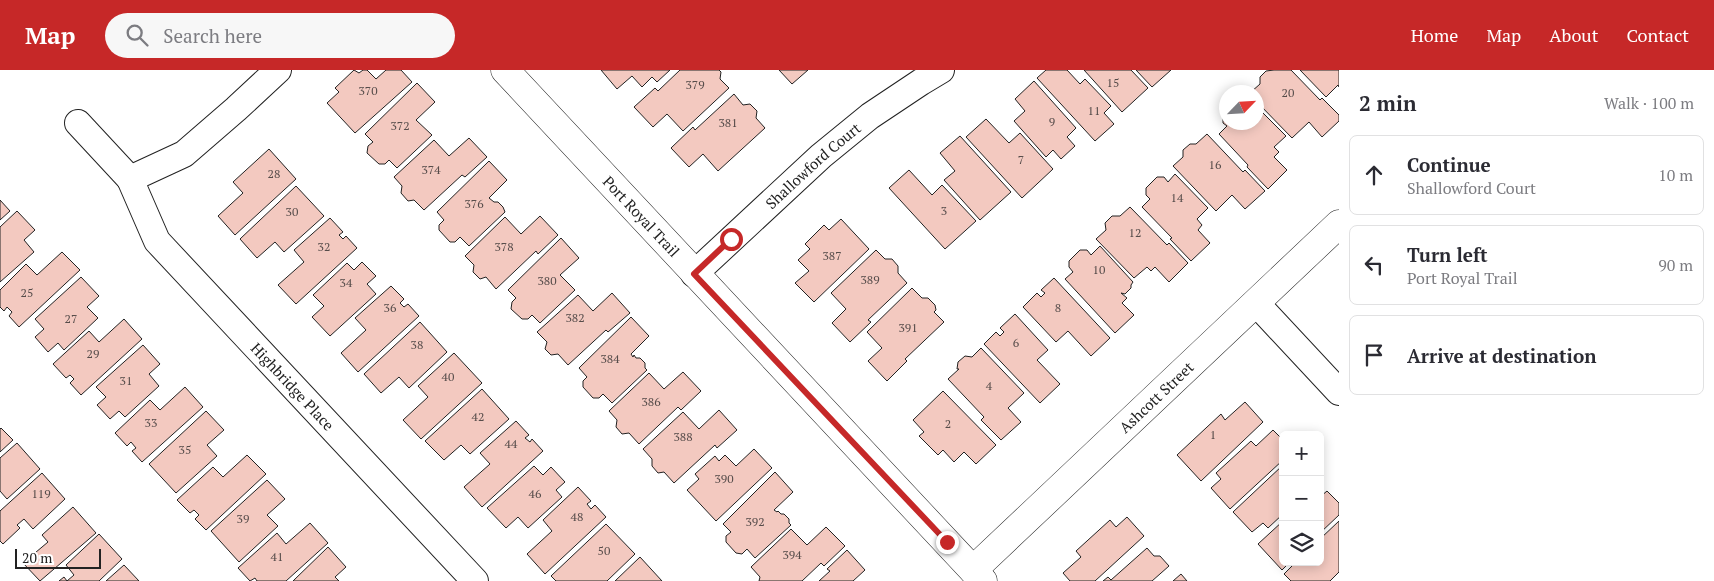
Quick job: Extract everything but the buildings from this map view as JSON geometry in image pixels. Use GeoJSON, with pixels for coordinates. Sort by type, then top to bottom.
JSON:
{"type":"FeatureCollection","features":[{"type":"Feature","properties":{"kind":"street"},"geometry":{"type":"LineString","coordinates":[[130,179],[184,154],[278,70]]}},
{"type":"Feature","properties":{"kind":"street","name":"Port Royal Trail"},"geometry":{"type":"LineString","coordinates":[[504,70],[978,575]]}},
{"type":"Feature","properties":{"kind":"street","name":"Shallowford Court"},"geometry":{"type":"LineString","coordinates":[[694,274],[821,156],[870,116],[941,70]]}},
{"type":"Feature","properties":{"kind":"street","name":"Highbridge Place"},"geometry":{"type":"LineString","coordinates":[[78,122],[130,179],[158,241],[475,581]]}},
{"type":"Feature","properties":{"kind":"street","name":"Ashcott Street"},"geometry":{"type":"LineString","coordinates":[[978,575],[1256,302],[1339,224]]}},
{"type":"Feature","properties":{"kind":"street"},"geometry":{"type":"LineString","coordinates":[[1256,302],[1339,392]]}},
{"type":"Feature","properties":{"kind":"route"},"geometry":{"type":"LineString","coordinates":[[731,239],[694,274],[947,542]]}}]}
